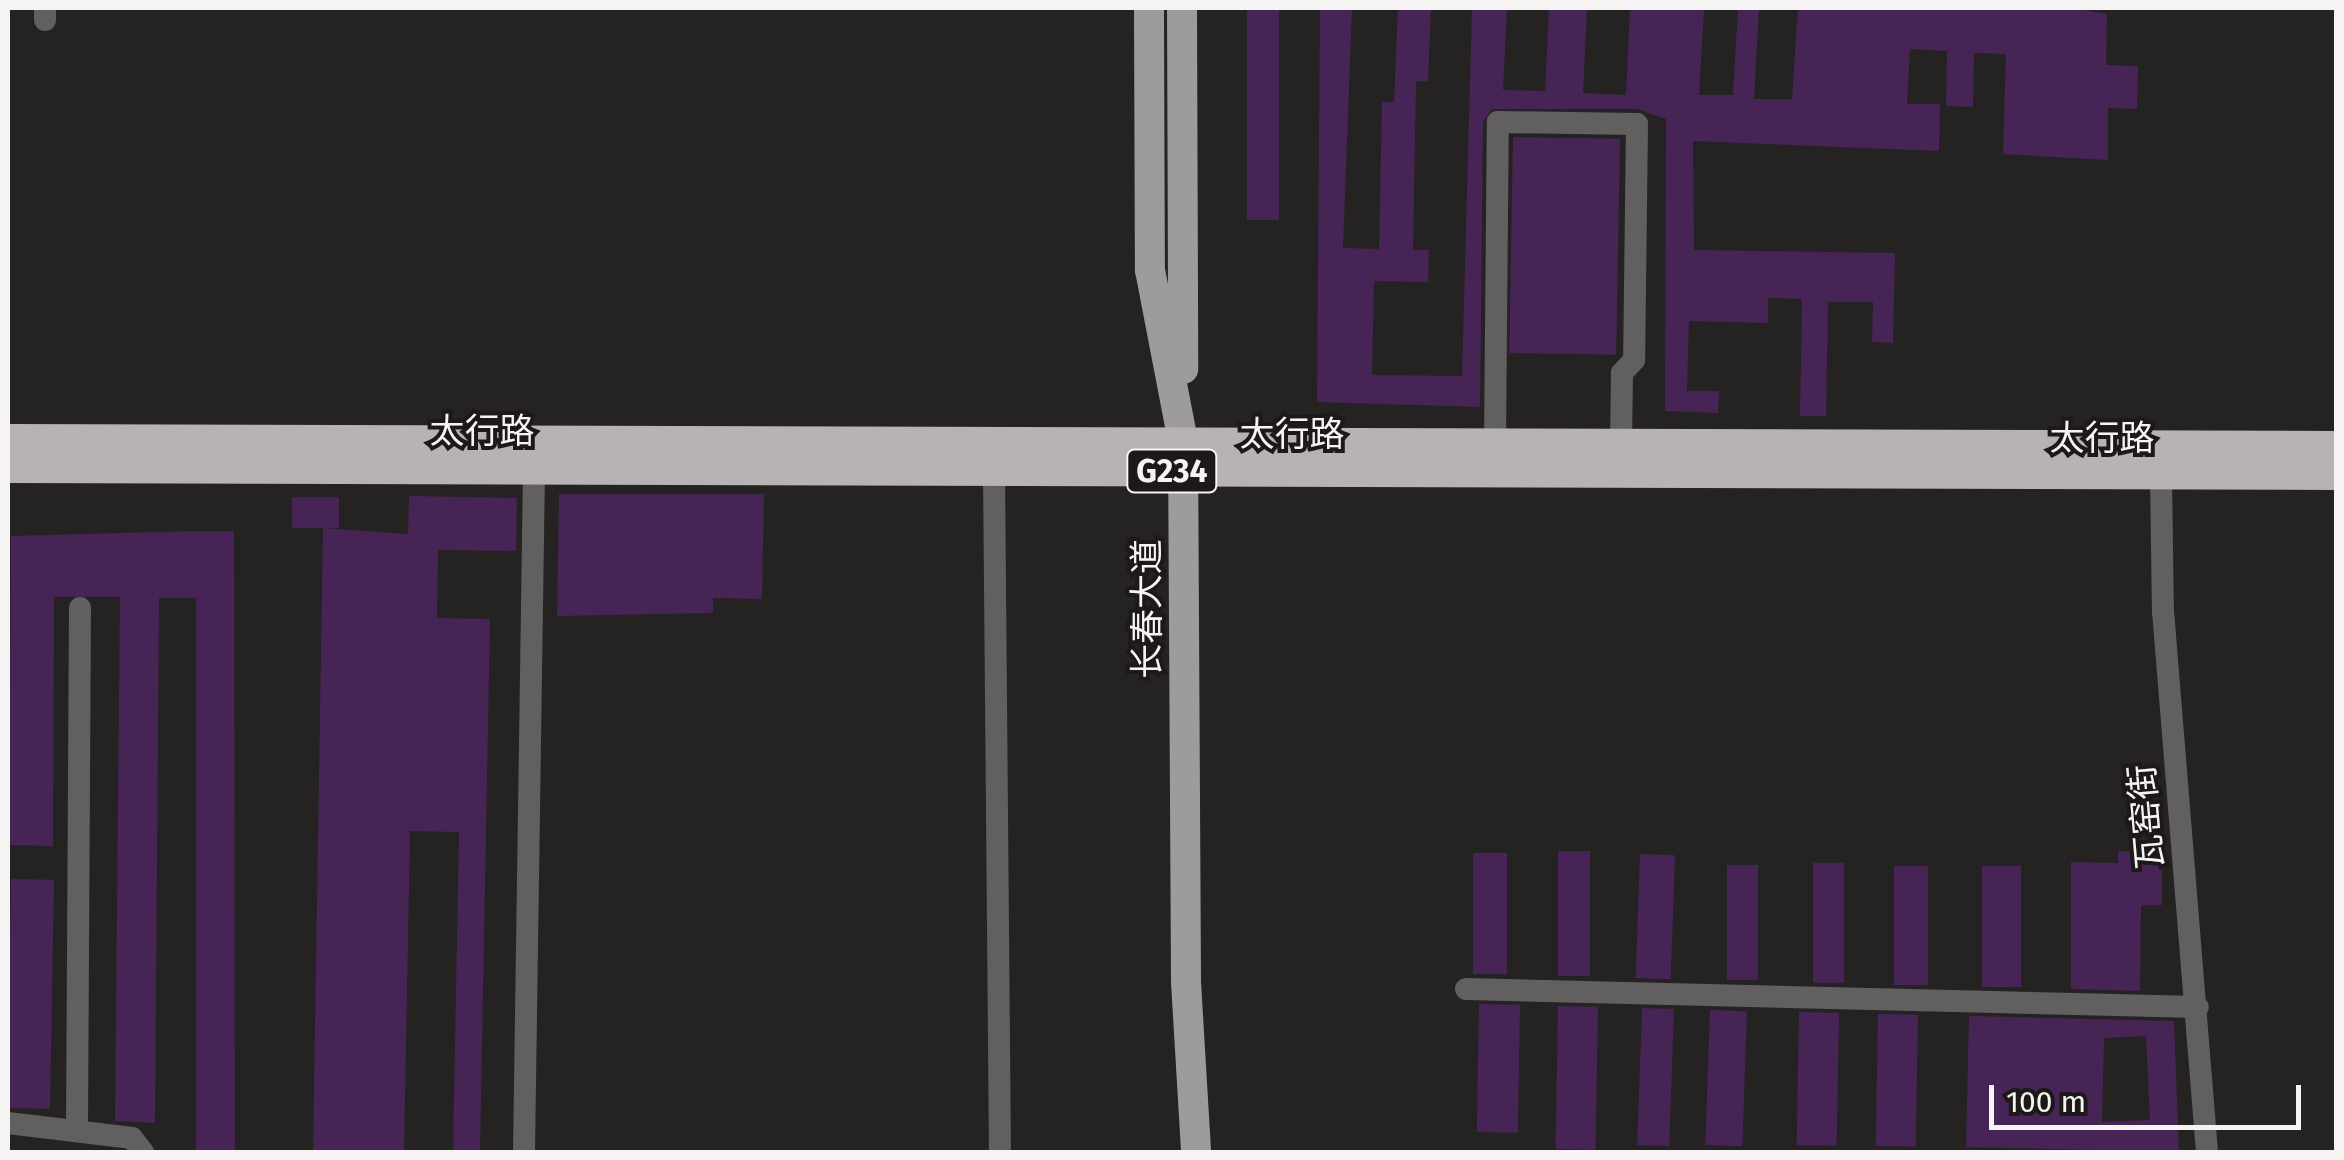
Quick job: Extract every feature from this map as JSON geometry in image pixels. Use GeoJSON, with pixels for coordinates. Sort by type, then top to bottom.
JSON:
{"type":"FeatureCollection","features":[{"type":"Feature","properties":{"kind":"highway","name":"太行路"},"geometry":{"type":"LineString","coordinates":[[8,439],[1183,456],[2162,476],[2336,475]]}},
{"type":"Feature","properties":{"kind":"highway","name":"太行路"},"geometry":{"type":"LineString","coordinates":[[8,468],[994,470],[1183,456],[1495,443],[2336,446]]}},
{"type":"Feature","properties":{"kind":"main road","name":"长春大道"},"geometry":{"type":"LineString","coordinates":[[1149,8],[1150,270],[1183,456],[1186,982],[1196,1152]]}},
{"type":"Feature","properties":{"kind":"main road"},"geometry":{"type":"LineString","coordinates":[[1182,8],[1183,456]]}},
{"type":"Feature","properties":{"kind":"street"},"geometry":{"type":"LineString","coordinates":[[1495,443],[1498,122],[1637,124],[1634,360],[1622,373],[1621,444]]}},
{"type":"Feature","properties":{"kind":"street"},"geometry":{"type":"LineString","coordinates":[[524,1152],[534,468]]}},
{"type":"Feature","properties":{"kind":"street"},"geometry":{"type":"LineString","coordinates":[[994,470],[1000,1152]]}},
{"type":"Feature","properties":{"kind":"street","name":"瓦窑街"},"geometry":{"type":"LineString","coordinates":[[2162,476],[2163,611],[2207,1152]]}},
{"type":"Feature","properties":{"kind":"street"},"geometry":{"type":"LineString","coordinates":[[77,1128],[80,608]]}},
{"type":"Feature","properties":{"kind":"street"},"geometry":{"type":"LineString","coordinates":[[1466,989],[2198,1007]]}},
{"type":"Feature","properties":{"kind":"street"},"geometry":{"type":"LineString","coordinates":[[8,1123],[77,1128],[132,1138],[143,1152]]}},
{"type":"Feature","properties":{"kind":"building"},"geometry":{"type":"Polygon","coordinates":[[[1247,8],[1279,8],[1279,220],[1247,220],[1247,8]]]}},
{"type":"Feature","properties":{"kind":"building"},"geometry":{"type":"Polygon","coordinates":[[[1320,8],[1352,8],[1343,248],[1379,249],[1382,102],[1394,102],[1398,8],[1431,8],[1428,82],[1416,81],[1413,250],[1429,250],[1428,282],[1374,281],[1372,375],[1462,376],[1472,8],[1507,8],[1503,90],[1545,91],[1549,8],[1587,8],[1583,93],[1626,95],[1630,8],[1704,8],[1699,95],[1733,95],[1738,8],[1759,8],[1754,99],[1792,99],[1798,8],[2071,8],[2107,14],[2106,65],[2138,66],[2137,109],[2108,108],[2108,160],[2003,154],[2006,54],[1974,53],[1973,107],[1946,106],[1947,51],[1910,49],[1907,104],[1940,104],[1939,151],[1693,141],[1694,250],[1895,253],[1893,343],[1872,342],[1873,302],[1828,302],[1826,416],[1800,416],[1802,299],[1768,298],[1768,323],[1689,321],[1687,391],[1719,391],[1718,413],[1665,411],[1666,119],[1637,109],[1492,109],[1483,122],[1480,407],[1317,402],[1320,8]]]}},
{"type":"Feature","properties":{"kind":"building"},"geometry":{"type":"Polygon","coordinates":[[[1513,137],[1620,139],[1616,355],[1509,353],[1513,137]]]}},
{"type":"Feature","properties":{"kind":"building"},"geometry":{"type":"Polygon","coordinates":[[[559,494],[764,494],[762,599],[713,598],[713,613],[557,616],[559,494]]]}},
{"type":"Feature","properties":{"kind":"building"},"geometry":{"type":"Polygon","coordinates":[[[409,496],[517,498],[516,551],[438,550],[437,618],[490,619],[480,1152],[453,1152],[459,832],[410,831],[404,1152],[313,1152],[323,528],[408,534],[409,496]]]}},
{"type":"Feature","properties":{"kind":"building"},"geometry":{"type":"Polygon","coordinates":[[[292,497],[339,497],[339,528],[292,528],[292,497]]]}},
{"type":"Feature","properties":{"kind":"building"},"geometry":{"type":"Polygon","coordinates":[[[234,531],[235,1152],[196,1152],[196,598],[159,598],[155,1123],[115,1121],[120,597],[54,597],[53,846],[9,845],[11,536],[234,531]]]}},
{"type":"Feature","properties":{"kind":"building"},"geometry":{"type":"Polygon","coordinates":[[[1558,851],[1590,851],[1590,976],[1558,976],[1558,851]]]}},
{"type":"Feature","properties":{"kind":"building"},"geometry":{"type":"Polygon","coordinates":[[[2118,851],[2162,852],[2162,905],[2141,905],[2140,991],[2071,989],[2071,862],[2118,863],[2118,851]]]}},
{"type":"Feature","properties":{"kind":"building"},"geometry":{"type":"Polygon","coordinates":[[[1473,853],[1507,853],[1507,974],[1473,974],[1473,853]]]}},
{"type":"Feature","properties":{"kind":"building"},"geometry":{"type":"Polygon","coordinates":[[[1640,854],[1675,855],[1671,979],[1636,978],[1640,854]]]}},
{"type":"Feature","properties":{"kind":"building"},"geometry":{"type":"Polygon","coordinates":[[[1813,863],[1844,863],[1844,983],[1813,983],[1813,863]]]}},
{"type":"Feature","properties":{"kind":"building"},"geometry":{"type":"Polygon","coordinates":[[[1727,865],[1758,865],[1758,980],[1727,980],[1727,865]]]}},
{"type":"Feature","properties":{"kind":"building"},"geometry":{"type":"Polygon","coordinates":[[[1894,866],[1928,866],[1928,985],[1894,985],[1894,866]]]}},
{"type":"Feature","properties":{"kind":"building"},"geometry":{"type":"Polygon","coordinates":[[[1982,866],[2021,866],[2021,987],[1982,987],[1982,866]]]}},
{"type":"Feature","properties":{"kind":"building"},"geometry":{"type":"Polygon","coordinates":[[[11,879],[54,880],[50,1109],[8,1108],[11,879]]]}},
{"type":"Feature","properties":{"kind":"building"},"geometry":{"type":"Polygon","coordinates":[[[1479,1004],[1520,1005],[1518,1133],[1477,1132],[1479,1004]]]}},
{"type":"Feature","properties":{"kind":"building"},"geometry":{"type":"Polygon","coordinates":[[[1558,1006],[1598,1007],[1595,1150],[1556,1149],[1558,1006]]]}},
{"type":"Feature","properties":{"kind":"building"},"geometry":{"type":"Polygon","coordinates":[[[1642,1008],[1674,1009],[1669,1146],[1637,1145],[1642,1008]]]}},
{"type":"Feature","properties":{"kind":"building"},"geometry":{"type":"Polygon","coordinates":[[[1710,1010],[1747,1011],[1742,1146],[1705,1145],[1710,1010]]]}},
{"type":"Feature","properties":{"kind":"building"},"geometry":{"type":"Polygon","coordinates":[[[1799,1012],[1839,1013],[1837,1146],[1797,1145],[1799,1012]]]}},
{"type":"Feature","properties":{"kind":"building"},"geometry":{"type":"Polygon","coordinates":[[[1878,1014],[1918,1015],[1916,1147],[1876,1146],[1878,1014]]]}},
{"type":"Feature","properties":{"kind":"building"},"geometry":{"type":"Polygon","coordinates":[[[1969,1016],[2174,1021],[2179,1152],[1966,1147],[1969,1016]],[[2146,1036],[2104,1038],[2102,1122],[2150,1120],[2146,1036]]]}}]}
